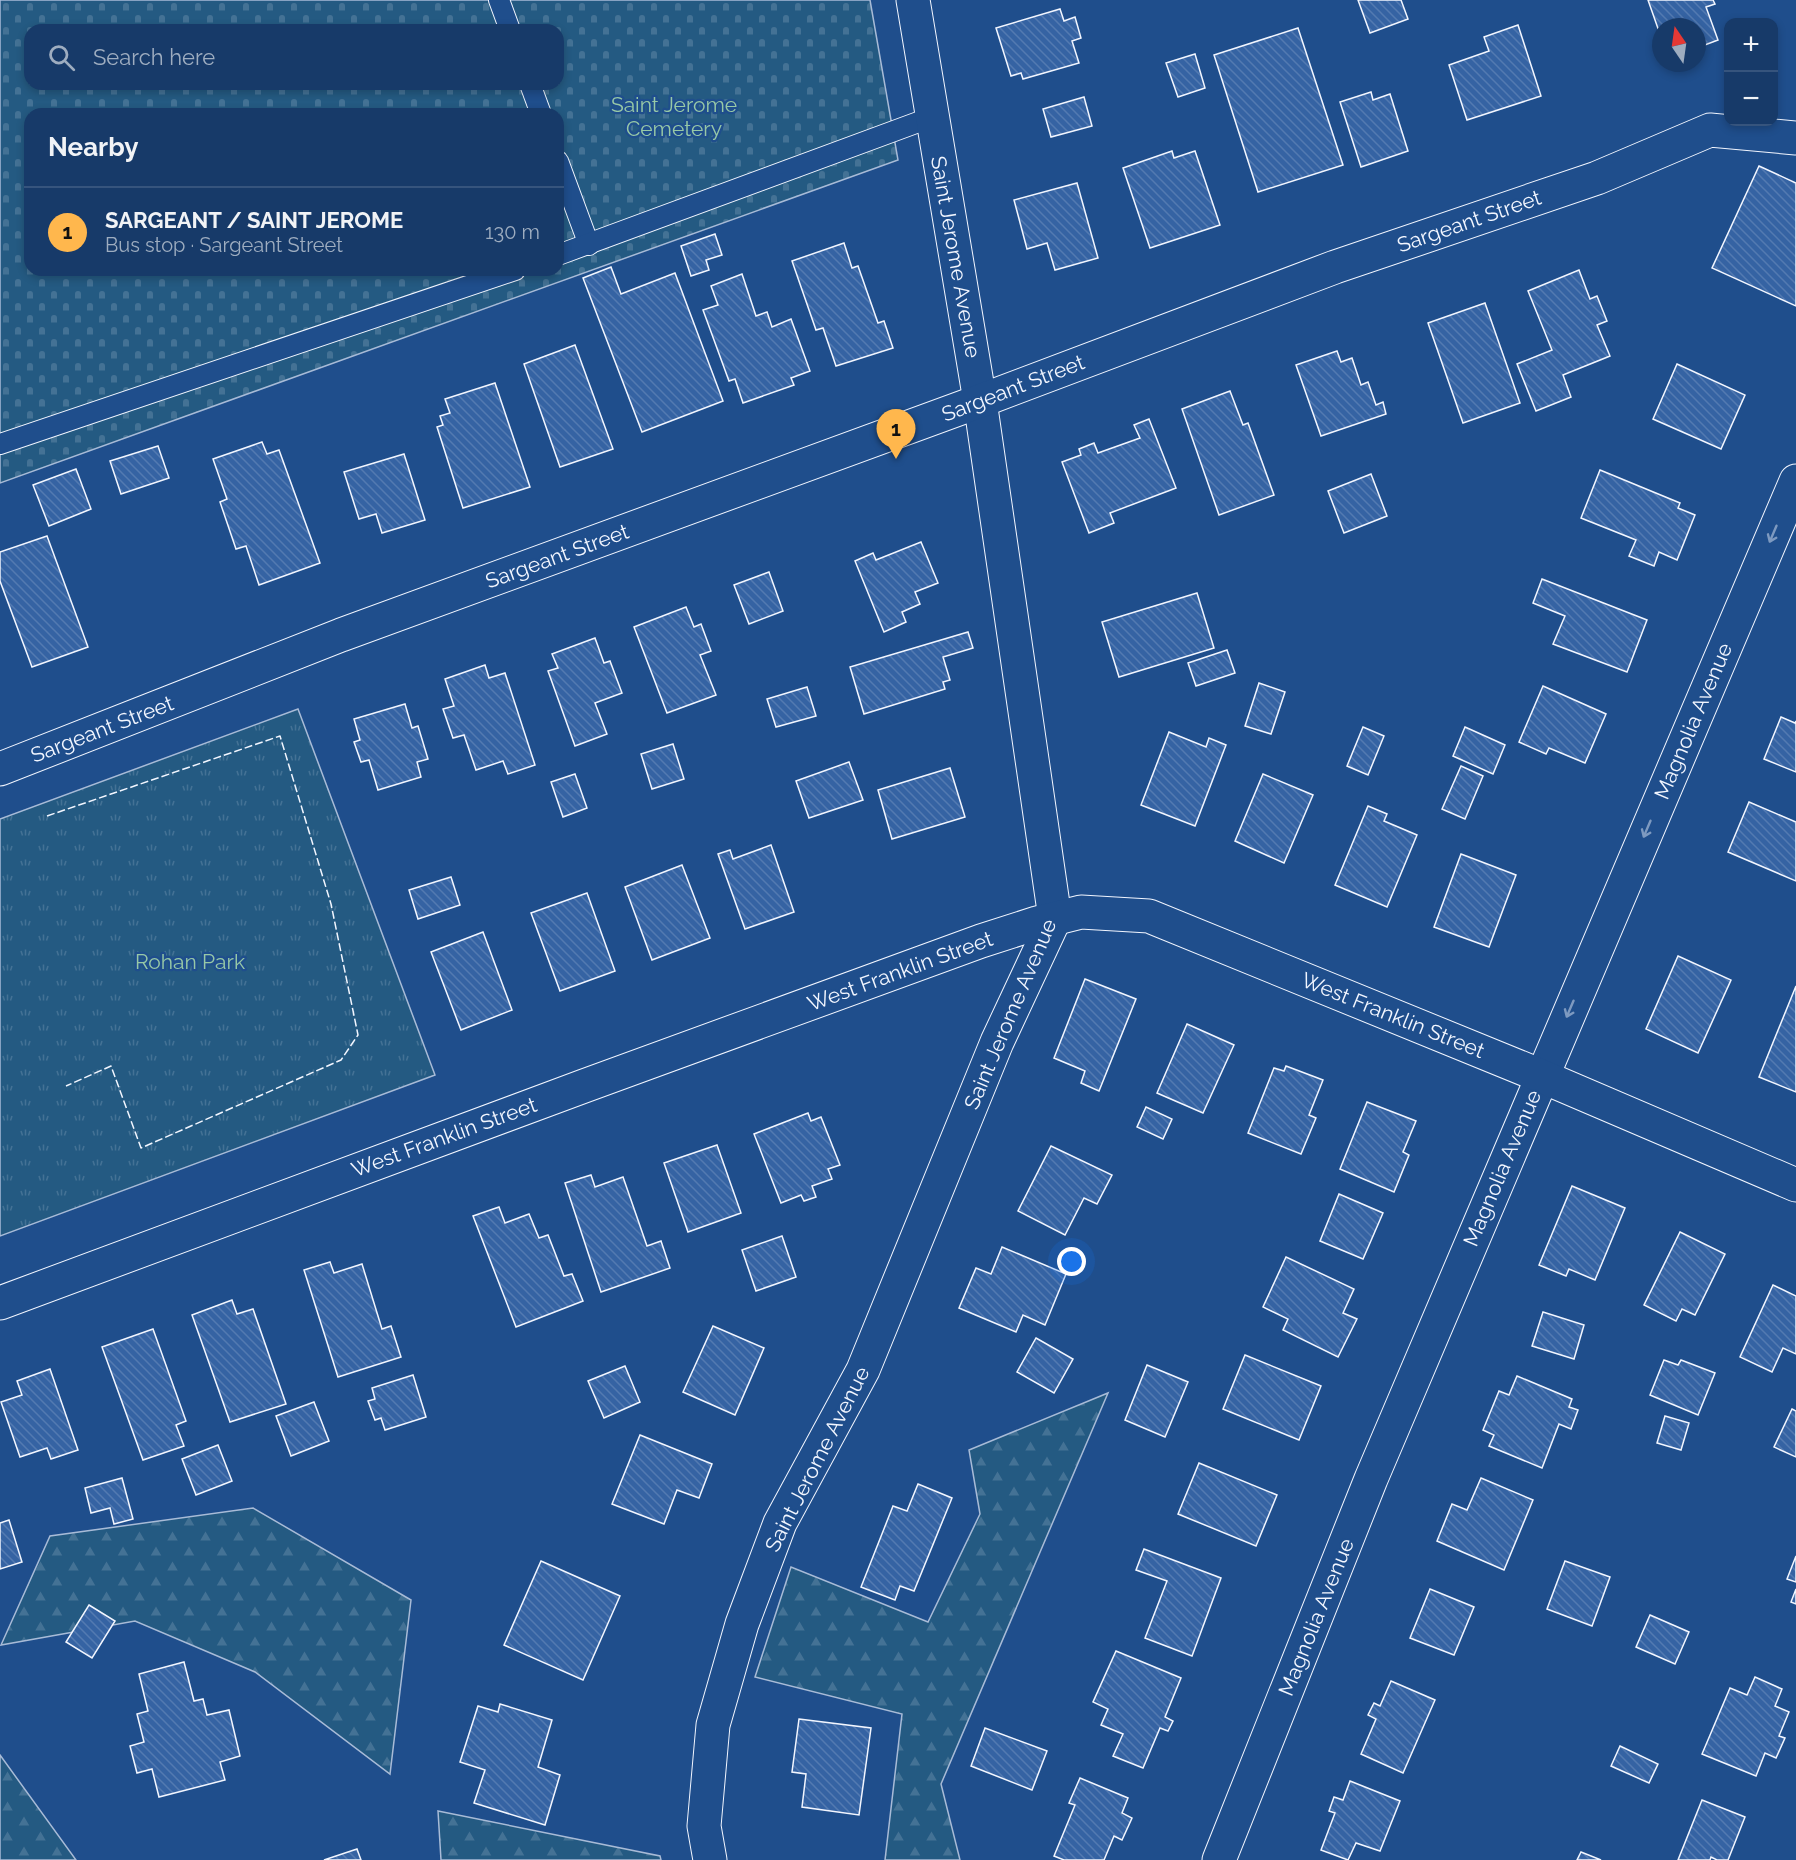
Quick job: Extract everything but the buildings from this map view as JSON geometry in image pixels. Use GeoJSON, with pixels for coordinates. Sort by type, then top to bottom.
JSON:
{"type":"FeatureCollection","features":[{"type":"Feature","properties":{"kind":"street","name":"Saint Jerome Avenue"},"geometry":{"type":"LineString","coordinates":[[710,1860],[704,1826],[712,1725],[742,1624],[780,1523],[862,1370],[997,1042],[1055,918],[981,401],[912,0]]}},
{"type":"Feature","properties":{"kind":"street","name":"Sargeant Street"},"geometry":{"type":"LineString","coordinates":[[0,769],[341,635],[981,401],[1335,267],[1596,178],[1710,130],[1796,138]]}},
{"type":"Feature","properties":{"kind":"street","name":"Magnolia Avenue"},"geometry":{"type":"LineString","coordinates":[[1219,1860],[1371,1479],[1796,480]]}},
{"type":"Feature","properties":{"kind":"street","name":"West Franklin Street"},"geometry":{"type":"LineString","coordinates":[[0,1303],[981,941],[1081,912],[1149,916],[1541,1076],[1796,1185]]}},
{"type":"Feature","properties":{"kind":"lane"},"geometry":{"type":"LineString","coordinates":[[499,0],[508,24]]}},
{"type":"Feature","properties":{"kind":"lane"},"geometry":{"type":"LineString","coordinates":[[532,90],[539,108]]}},
{"type":"Feature","properties":{"kind":"lane"},"geometry":{"type":"LineString","coordinates":[[564,253],[932,117]]}},
{"type":"Feature","properties":{"kind":"lane"},"geometry":{"type":"LineString","coordinates":[[564,177],[589,245]]}},
{"type":"Feature","properties":{"kind":"lane"},"geometry":{"type":"LineString","coordinates":[[0,444],[496,276]]}},
{"type":"Feature","properties":{"kind":"green space","name":"Saint Jerome Cemetery"},"geometry":{"type":"Polygon","coordinates":[[[0,0],[870,0],[898,160],[0,483],[0,0]]]}},
{"type":"Feature","properties":{"kind":"green space","name":"Rohan Park"},"geometry":{"type":"Polygon","coordinates":[[[298,709],[435,1075],[0,1236],[0,819],[298,709]]]}},
{"type":"Feature","properties":{"kind":"green space"},"geometry":{"type":"Polygon","coordinates":[[[1108,1393],[941,1784],[960,1860],[885,1860],[902,1714],[755,1677],[791,1567],[928,1622],[980,1514],[969,1450],[1108,1393]]]}},
{"type":"Feature","properties":{"kind":"green space"},"geometry":{"type":"Polygon","coordinates":[[[253,1508],[411,1600],[390,1774],[255,1672],[135,1621],[1,1645],[50,1536],[253,1508]]]}},
{"type":"Feature","properties":{"kind":"green space"},"geometry":{"type":"Polygon","coordinates":[[[0,1755],[76,1860],[0,1860],[0,1755]]]}},
{"type":"Feature","properties":{"kind":"green space"},"geometry":{"type":"Polygon","coordinates":[[[438,1811],[660,1856],[661,1860],[441,1860],[438,1811]]]}},
{"type":"Feature","properties":{"kind":"fence"},"geometry":{"type":"LineString","coordinates":[[47,816],[280,736],[331,904],[358,1035],[341,1060],[141,1148],[111,1066],[66,1086]]}},
{"type":"Feature","properties":{"kind":"place","name":"SARGEANT / SAINT JEROME"},"geometry":{"type":"Point","coordinates":[896,459]}}]}
